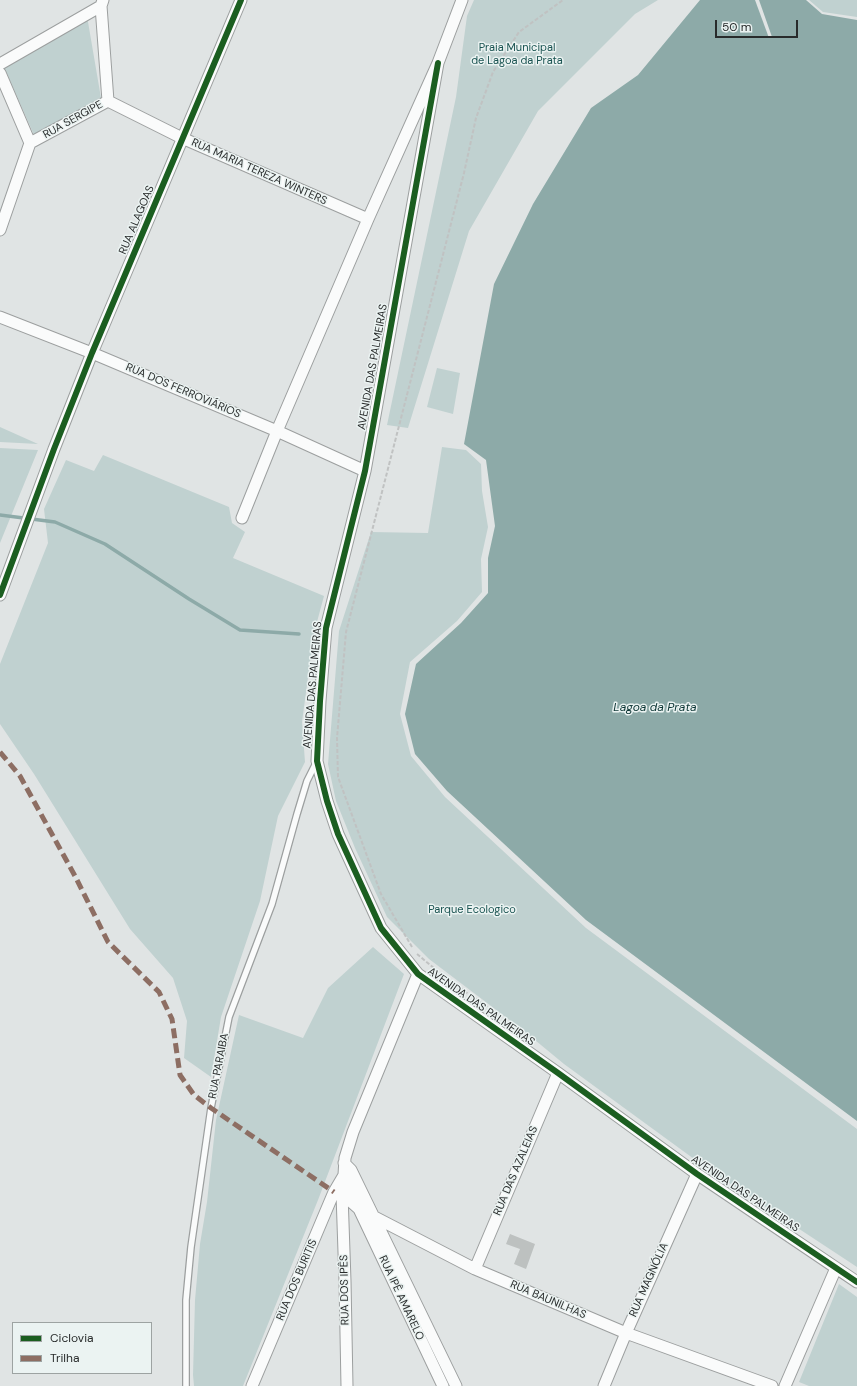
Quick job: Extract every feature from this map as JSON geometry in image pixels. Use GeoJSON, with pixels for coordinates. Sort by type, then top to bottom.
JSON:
{"type":"FeatureCollection","features":[{"type":"Feature","properties":{"kind":"street","name":"RUA ALAGOAS"},"geometry":{"type":"LineString","coordinates":[[0,595],[54,449],[92,353],[241,0]]}},
{"type":"Feature","properties":{"kind":"street"},"geometry":{"type":"LineString","coordinates":[[242,518],[277,431],[368,219],[438,63],[459,1]]}},
{"type":"Feature","properties":{"kind":"street"},"geometry":{"type":"LineString","coordinates":[[0,64],[102,3]]}},
{"type":"Feature","properties":{"kind":"street","name":"RUA SERGIPE"},"geometry":{"type":"LineString","coordinates":[[0,230],[30,143],[108,101],[102,3]]}},
{"type":"Feature","properties":{"kind":"street","name":"AVENIDA DAS PALMEIRAS"},"geometry":{"type":"LineString","coordinates":[[438,63],[365,471],[326,628],[317,761],[327,801],[338,834],[380,928],[418,974],[697,1174],[857,1282]]}},
{"type":"Feature","properties":{"kind":"street"},"geometry":{"type":"LineString","coordinates":[[0,73],[30,143]]}},
{"type":"Feature","properties":{"kind":"street","name":"RUA MARIA TEREZA WINTERS"},"geometry":{"type":"LineString","coordinates":[[108,101],[182,138],[368,219]]}},
{"type":"Feature","properties":{"kind":"street","name":"RUA DOS FERROVIÁRIOS"},"geometry":{"type":"LineString","coordinates":[[0,317],[92,353],[277,431],[365,471]]}},
{"type":"Feature","properties":{"kind":"street","name":"RUA DOS BURITIS"},"geometry":{"type":"LineString","coordinates":[[252,1386],[345,1189],[346,1169],[353,1132],[418,974]]}},
{"type":"Feature","properties":{"kind":"street","name":"RUA DAS AZALEIAS"},"geometry":{"type":"LineString","coordinates":[[475,1269],[558,1073]]}},
{"type":"Feature","properties":{"kind":"street"},"geometry":{"type":"LineString","coordinates":[[346,1169],[345,1189],[372,1216]]}},
{"type":"Feature","properties":{"kind":"street","name":"RUA MAGNÓLIA"},"geometry":{"type":"LineString","coordinates":[[604,1386],[697,1174]]}},
{"type":"Feature","properties":{"kind":"street","name":"RUA BAUNILHAS"},"geometry":{"type":"LineString","coordinates":[[345,1189],[359,1209],[475,1269],[626,1333],[772,1386]]}},
{"type":"Feature","properties":{"kind":"street","name":"RUA DOS IPÊS"},"geometry":{"type":"LineString","coordinates":[[345,1189],[347,1386]]}},
{"type":"Feature","properties":{"kind":"street","name":"RUA IPÊ AMARELO"},"geometry":{"type":"LineString","coordinates":[[359,1209],[443,1386]]}},
{"type":"Feature","properties":{"kind":"street","name":"RUA IPÊ AMARELO"},"geometry":{"type":"LineString","coordinates":[[372,1216],[456,1386]]}},
{"type":"Feature","properties":{"kind":"street"},"geometry":{"type":"LineString","coordinates":[[785,1386],[836,1268]]}},
{"type":"Feature","properties":{"kind":"lane","name":"RUA PARAIBA"},"geometry":{"type":"LineString","coordinates":[[186,1386],[186,1300],[191,1246],[210,1108],[229,1017],[272,904],[307,781],[317,761]]}},
{"type":"Feature","properties":{"kind":"path"},"geometry":{"type":"LineString","coordinates":[[512,1026],[447,979],[414,951],[381,894],[338,777],[337,738],[346,632],[464,173],[476,118],[493,72],[519,32],[563,0]]}},
{"type":"Feature","properties":{"kind":"green space","name":"Praia Municipal de Lagoa da Prata"},"geometry":{"type":"Polygon","coordinates":[[[474,0],[658,0],[635,14],[538,111],[469,231],[408,428],[387,425],[456,97],[467,16],[474,0]]]}},
{"type":"Feature","properties":{"kind":"green space"},"geometry":{"type":"Polygon","coordinates":[[[809,0],[857,0],[857,17],[823,12],[809,0]]]}},
{"type":"Feature","properties":{"kind":"green space"},"geometry":{"type":"Polygon","coordinates":[[[87,16],[101,98],[34,135],[3,65],[87,16]]]}},
{"type":"Feature","properties":{"kind":"green space"},"geometry":{"type":"Polygon","coordinates":[[[437,368],[460,373],[453,414],[427,407],[437,368]]]}},
{"type":"Feature","properties":{"kind":"green space"},"geometry":{"type":"Polygon","coordinates":[[[0,427],[38,444],[0,442],[0,427]]]}},
{"type":"Feature","properties":{"kind":"green space","name":"Parque Ecologico"},"geometry":{"type":"Polygon","coordinates":[[[442,447],[466,450],[481,464],[482,491],[488,527],[481,559],[482,592],[457,621],[410,662],[400,714],[411,756],[445,797],[586,928],[857,1129],[857,1267],[705,1167],[564,1064],[524,1031],[429,959],[387,917],[355,848],[336,801],[328,764],[339,631],[371,532],[428,533],[442,447]]]}},
{"type":"Feature","properties":{"kind":"green space"},"geometry":{"type":"Polygon","coordinates":[[[0,448],[38,450],[0,543],[0,448]]]}},
{"type":"Feature","properties":{"kind":"green space"},"geometry":{"type":"Polygon","coordinates":[[[103,455],[229,507],[232,523],[245,532],[233,558],[324,596],[314,633],[302,722],[305,762],[278,816],[260,901],[221,1017],[211,1077],[184,1058],[187,1021],[173,978],[130,929],[34,774],[0,724],[0,664],[48,543],[44,509],[66,460],[94,471],[103,455]]]}},
{"type":"Feature","properties":{"kind":"green space"},"geometry":{"type":"Polygon","coordinates":[[[373,947],[404,974],[318,1200],[243,1386],[194,1386],[195,1300],[200,1244],[207,1202],[216,1120],[239,1015],[303,1038],[328,988],[373,947]]]}},
{"type":"Feature","properties":{"kind":"green space"},"geometry":{"type":"Polygon","coordinates":[[[839,1284],[857,1297],[857,1386],[809,1386],[799,1382],[839,1284]]]}},
{"type":"Feature","properties":{"kind":"water","name":"Lagoa da Prata"},"geometry":{"type":"Polygon","coordinates":[[[700,0],[806,0],[822,14],[857,20],[857,1121],[586,920],[447,791],[415,754],[405,714],[416,664],[461,623],[488,593],[488,558],[495,526],[486,460],[464,444],[494,284],[533,204],[591,108],[638,75],[700,0]]]}},
{"type":"Feature","properties":{"kind":"pier"},"geometry":{"type":"Polygon","coordinates":[[[755,0],[759,0],[772,37],[769,38],[755,0]]]}},
{"type":"Feature","properties":{"kind":"building"},"geometry":{"type":"Polygon","coordinates":[[[510,1234],[535,1244],[526,1269],[514,1264],[520,1249],[506,1244],[510,1234]]]}},
{"type":"Feature","properties":{"kind":"waterway"},"geometry":{"type":"LineString","coordinates":[[0,515],[55,522],[105,544],[189,599],[240,630],[299,634]]}},
{"type":"Feature","properties":{"kind":"marked path"},"geometry":{"type":"LineString","coordinates":[[0,752],[20,776],[75,876],[108,942],[159,992],[172,1019],[180,1075],[194,1095],[334,1192]]}},
{"type":"Feature","properties":{"kind":"cycle path"},"geometry":{"type":"LineString","coordinates":[[0,595],[54,449],[92,353],[241,0]]}},
{"type":"Feature","properties":{"kind":"cycle path"},"geometry":{"type":"LineString","coordinates":[[438,63],[365,471],[326,628],[317,761],[327,801],[338,834],[381,928],[418,974],[697,1174],[857,1282]]}}]}
